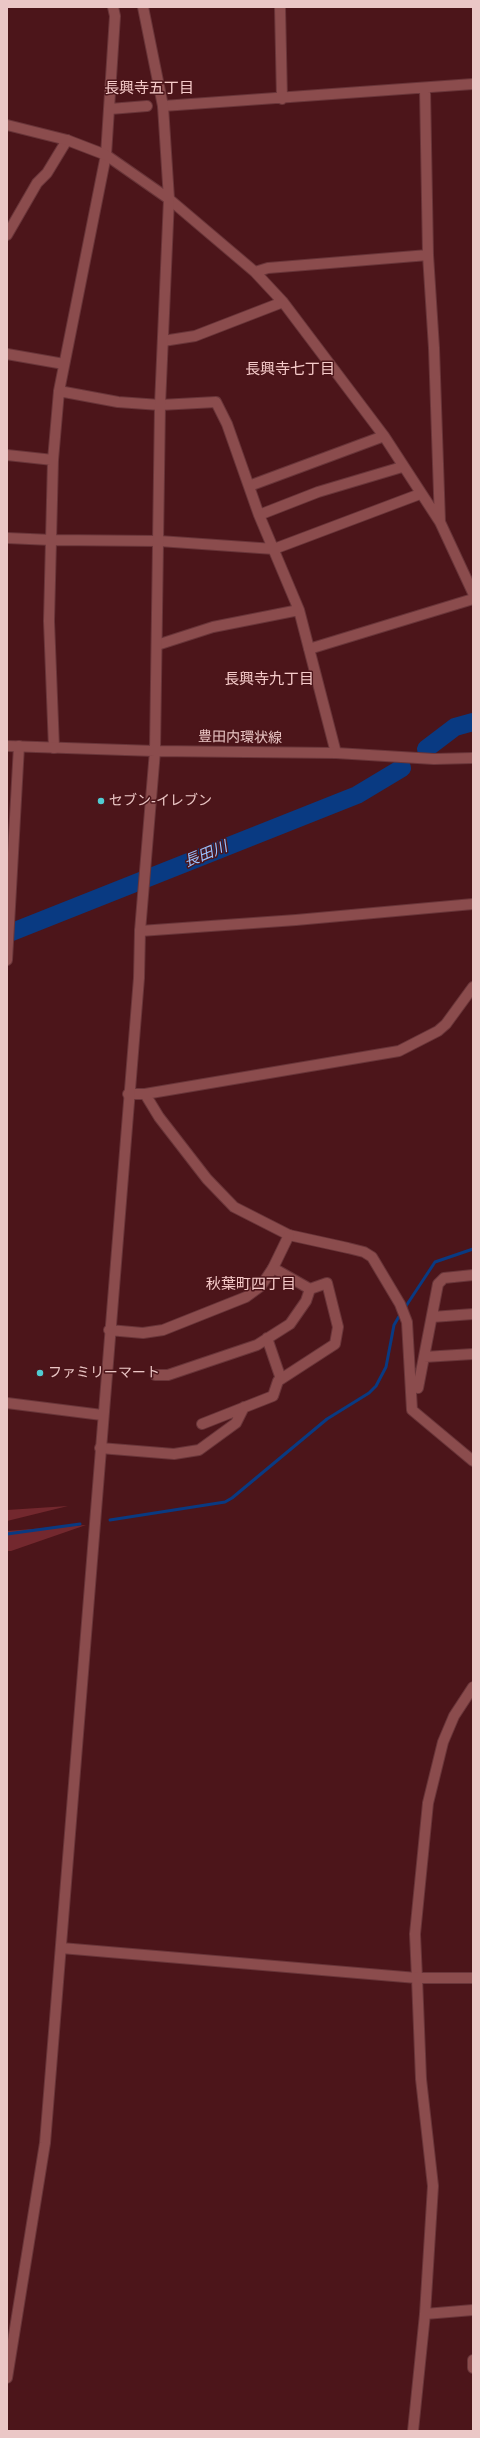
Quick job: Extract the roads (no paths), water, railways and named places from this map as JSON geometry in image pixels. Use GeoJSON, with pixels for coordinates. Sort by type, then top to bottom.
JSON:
{"type":"FeatureCollection","features":[{"type":"Feature","properties":{"kind":"street"},"geometry":{"type":"LineString","coordinates":[[54,748],[49,621],[54,460],[59,391],[106,155],[115,16],[113,7]]}},
{"type":"Feature","properties":{"kind":"street"},"geometry":{"type":"LineString","coordinates":[[7,2378],[45,2142],[102,1415],[139,978],[140,931],[154,751],[159,541],[160,405],[169,199],[163,106],[143,7]]}},
{"type":"Feature","properties":{"kind":"street"},"geometry":{"type":"LineString","coordinates":[[280,7],[282,99]]}},
{"type":"Feature","properties":{"kind":"street"},"geometry":{"type":"LineString","coordinates":[[163,106],[425,89],[473,84]]}},
{"type":"Feature","properties":{"kind":"street"},"geometry":{"type":"LineString","coordinates":[[425,89],[428,255],[434,348],[440,522]]}},
{"type":"Feature","properties":{"kind":"street"},"geometry":{"type":"LineString","coordinates":[[110,109],[147,106]]}},
{"type":"Feature","properties":{"kind":"street"},"geometry":{"type":"LineString","coordinates":[[7,125],[67,140],[106,155],[169,199],[255,272],[283,302],[384,436],[402,467],[440,522],[470,576],[473,593]]}},
{"type":"Feature","properties":{"kind":"street"},"geometry":{"type":"LineString","coordinates":[[7,235],[37,183],[47,173],[67,140]]}},
{"type":"Feature","properties":{"kind":"street"},"geometry":{"type":"LineString","coordinates":[[255,272],[268,268],[428,255]]}},
{"type":"Feature","properties":{"kind":"street"},"geometry":{"type":"LineString","coordinates":[[163,341],[195,336],[283,302]]}},
{"type":"Feature","properties":{"kind":"street"},"geometry":{"type":"LineString","coordinates":[[7,354],[64,364]]}},
{"type":"Feature","properties":{"kind":"street"},"geometry":{"type":"LineString","coordinates":[[59,391],[118,402],[160,405],[216,402],[227,424],[259,515],[299,610],[336,753]]}},
{"type":"Feature","properties":{"kind":"street"},"geometry":{"type":"LineString","coordinates":[[249,486],[384,436]]}},
{"type":"Feature","properties":{"kind":"street"},"geometry":{"type":"LineString","coordinates":[[7,455],[54,460]]}},
{"type":"Feature","properties":{"kind":"street"},"geometry":{"type":"LineString","coordinates":[[259,515],[318,492],[402,467]]}},
{"type":"Feature","properties":{"kind":"street"},"geometry":{"type":"LineString","coordinates":[[7,538],[159,541],[274,549],[420,494]]}},
{"type":"Feature","properties":{"kind":"street"},"geometry":{"type":"LineString","coordinates":[[309,649],[473,599]]}},
{"type":"Feature","properties":{"kind":"street"},"geometry":{"type":"LineString","coordinates":[[157,645],[213,627],[299,610]]}},
{"type":"Feature","properties":{"kind":"street","name":"豊田内環状線"},"geometry":{"type":"LineString","coordinates":[[7,746],[154,751],[336,753],[434,759],[473,758]]}},
{"type":"Feature","properties":{"kind":"street"},"geometry":{"type":"LineString","coordinates":[[7,960],[19,746]]}},
{"type":"Feature","properties":{"kind":"street"},"geometry":{"type":"LineString","coordinates":[[140,931],[296,920],[473,904]]}},
{"type":"Feature","properties":{"kind":"street"},"geometry":{"type":"LineString","coordinates":[[128,1094],[145,1094],[399,1051],[438,1031],[446,1024],[473,986]]}},
{"type":"Feature","properties":{"kind":"street"},"geometry":{"type":"LineString","coordinates":[[145,1094],[159,1117],[222,1196],[234,1207],[289,1235],[348,1248],[372,1257],[400,1304],[408,1327],[409,1380],[412,1410],[473,1461]]}},
{"type":"Feature","properties":{"kind":"street"},"geometry":{"type":"LineString","coordinates":[[109,1330],[143,1333],[163,1330],[246,1298],[261,1286],[273,1268],[289,1235]]}},
{"type":"Feature","properties":{"kind":"street"},"geometry":{"type":"LineString","coordinates":[[202,1424],[273,1396],[278,1381],[335,1344],[338,1327],[327,1283],[310,1289],[273,1268]]}},
{"type":"Feature","properties":{"kind":"street"},"geometry":{"type":"LineString","coordinates":[[418,1388],[438,1284],[444,1278],[473,1275]]}},
{"type":"Feature","properties":{"kind":"street"},"geometry":{"type":"LineString","coordinates":[[155,1375],[168,1375],[257,1345],[290,1324],[306,1301],[310,1289]]}},
{"type":"Feature","properties":{"kind":"street"},"geometry":{"type":"LineString","coordinates":[[432,1317],[473,1314]]}},
{"type":"Feature","properties":{"kind":"street"},"geometry":{"type":"LineString","coordinates":[[267,1338],[281,1379]]}},
{"type":"Feature","properties":{"kind":"street"},"geometry":{"type":"LineString","coordinates":[[424,1357],[473,1354]]}},
{"type":"Feature","properties":{"kind":"street"},"geometry":{"type":"LineString","coordinates":[[7,1404],[102,1415]]}},
{"type":"Feature","properties":{"kind":"street"},"geometry":{"type":"LineString","coordinates":[[100,1448],[174,1454],[199,1450],[236,1422],[244,1407]]}},
{"type":"Feature","properties":{"kind":"street"},"geometry":{"type":"LineString","coordinates":[[414,2430],[425,2314],[433,2186],[421,2079],[415,1934],[428,1803],[443,1742],[454,1716],[473,1687]]}},
{"type":"Feature","properties":{"kind":"street"},"geometry":{"type":"LineString","coordinates":[[61,1948],[417,1978],[473,1978]]}},
{"type":"Feature","properties":{"kind":"street"},"geometry":{"type":"LineString","coordinates":[[425,2314],[473,2310]]}},
{"type":"Feature","properties":{"kind":"street"},"geometry":{"type":"LineString","coordinates":[[473,2360],[473,2368]]}},
{"type":"Feature","properties":{"kind":"waterway","name":"長田川"},"geometry":{"type":"LineString","coordinates":[[426,749],[455,727],[473,722]]}},
{"type":"Feature","properties":{"kind":"waterway","name":"長田川"},"geometry":{"type":"LineString","coordinates":[[7,934],[357,795],[402,768]]}},
{"type":"Feature","properties":{"kind":"waterway"},"geometry":{"type":"LineString","coordinates":[[404,1309],[435,1262],[473,1249]]}},
{"type":"Feature","properties":{"kind":"waterway"},"geometry":{"type":"LineString","coordinates":[[110,1520],[225,1502],[232,1498],[327,1419],[369,1393],[376,1386],[386,1367],[394,1325],[401,1313]]}},
{"type":"Feature","properties":{"kind":"waterway"},"geometry":{"type":"LineString","coordinates":[[7,1534],[80,1524]]}},
{"type":"Feature","properties":{"kind":"place","name":"セブン-イレブン"},"geometry":{"type":"Point","coordinates":[101,801]}},
{"type":"Feature","properties":{"kind":"place","name":"ファミリーマート"},"geometry":{"type":"Point","coordinates":[40,1373]}},
{"type":"Feature","properties":{"kind":"district","name":"長興寺五丁目"},"geometry":{"type":"Point","coordinates":[149,89]}},
{"type":"Feature","properties":{"kind":"district","name":"長興寺七丁目"},"geometry":{"type":"Point","coordinates":[290,370]}},
{"type":"Feature","properties":{"kind":"district","name":"長興寺九丁目"},"geometry":{"type":"Point","coordinates":[269,680]}},
{"type":"Feature","properties":{"kind":"district","name":"秋葉町四丁目"},"geometry":{"type":"Point","coordinates":[251,1285]}}]}
